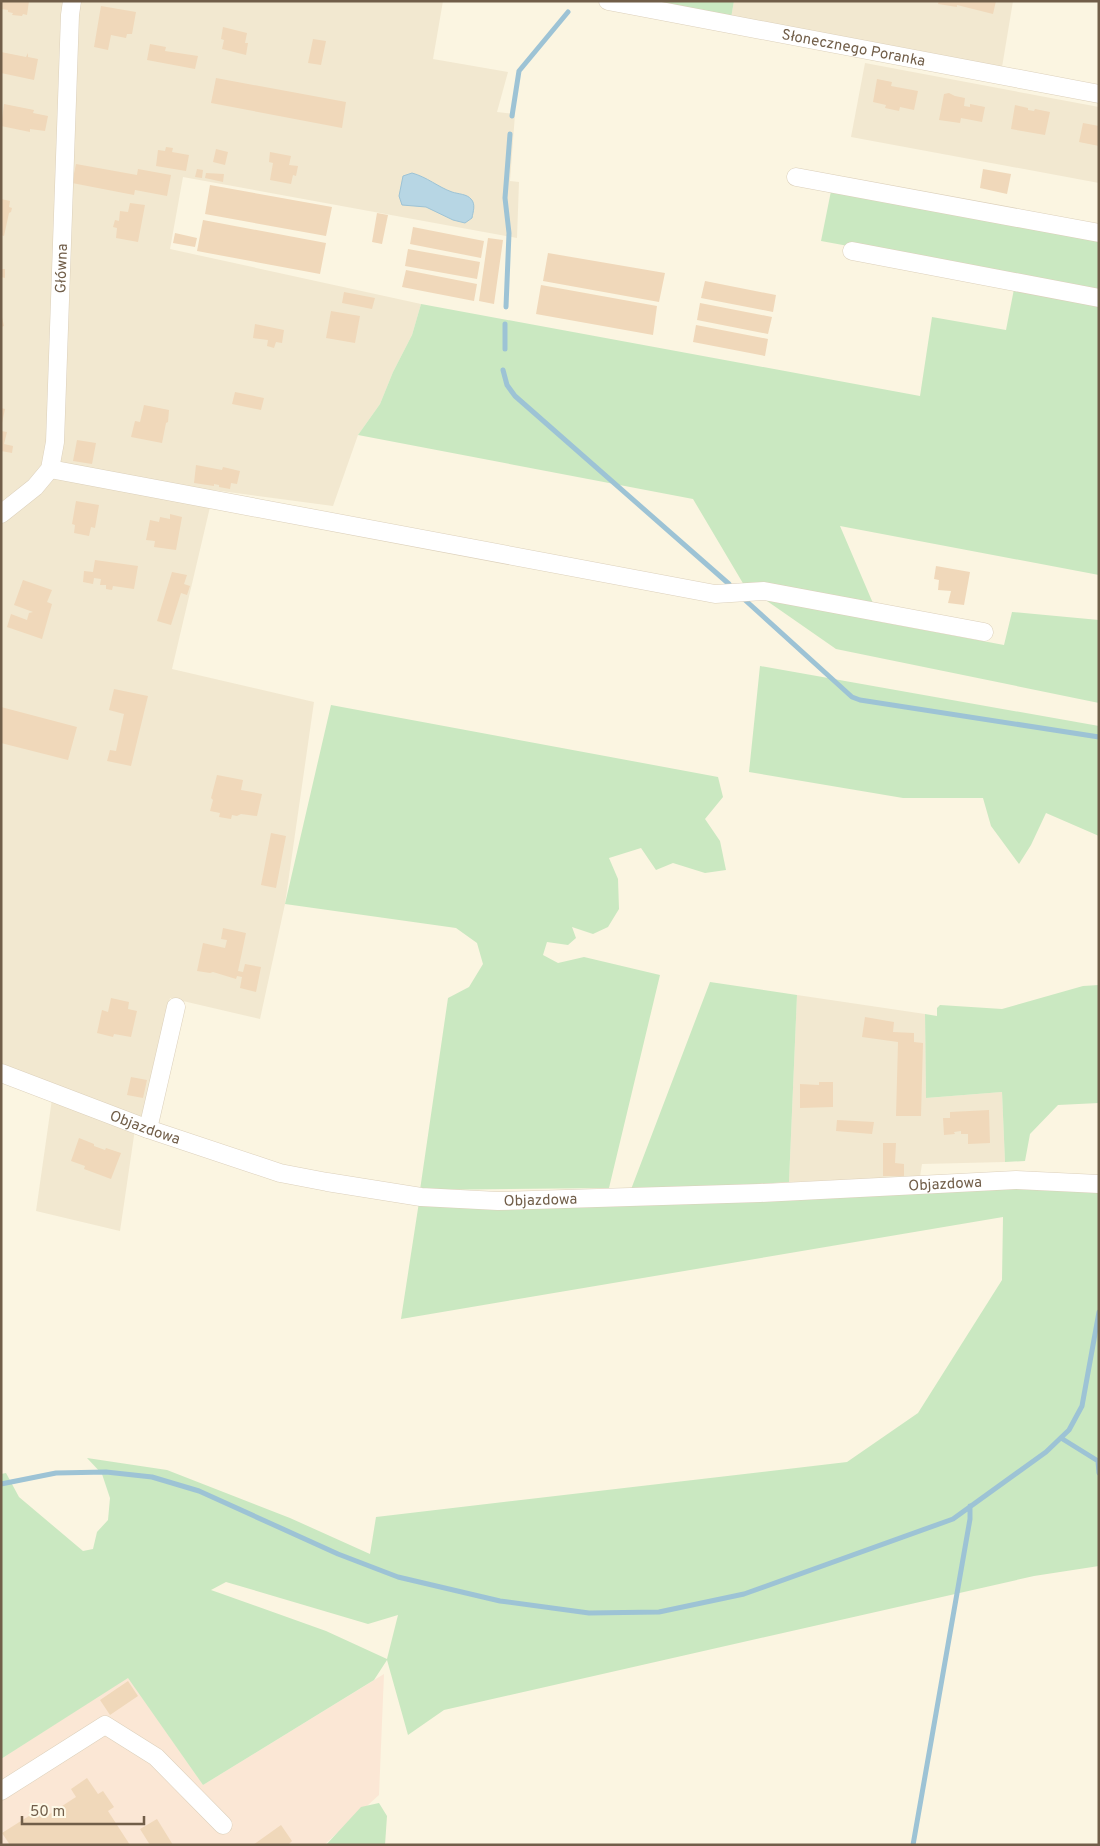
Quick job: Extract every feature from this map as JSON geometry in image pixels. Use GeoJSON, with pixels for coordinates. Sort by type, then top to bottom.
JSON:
{"type":"FeatureCollection","features":[{"type":"Feature","properties":{"kind":"street","name":"Główna"},"geometry":{"type":"LineString","coordinates":[[50,469],[55,442],[64,149],[72,1]]}},
{"type":"Feature","properties":{"kind":"street","name":"Słonecznego Poranka"},"geometry":{"type":"LineString","coordinates":[[608,1],[1099,94]]}},
{"type":"Feature","properties":{"kind":"street"},"geometry":{"type":"LineString","coordinates":[[796,177],[1099,232]]}},
{"type":"Feature","properties":{"kind":"street"},"geometry":{"type":"LineString","coordinates":[[852,251],[1099,298]]}},
{"type":"Feature","properties":{"kind":"street"},"geometry":{"type":"LineString","coordinates":[[1,514],[35,486],[50,469],[715,594],[764,591],[984,632]]}},
{"type":"Feature","properties":{"kind":"street"},"geometry":{"type":"LineString","coordinates":[[148,1129],[176,1007]]}},
{"type":"Feature","properties":{"kind":"street","name":"Objazdowa"},"geometry":{"type":"LineString","coordinates":[[1,1073],[148,1129],[280,1173],[421,1198],[498,1201],[692,1195],[1016,1180],[1099,1184]]}},
{"type":"Feature","properties":{"kind":"street"},"geometry":{"type":"LineString","coordinates":[[1,1791],[105,1725],[156,1757],[223,1825]]}},
{"type":"Feature","properties":{"kind":"shaded area"},"geometry":{"type":"Polygon","coordinates":[[[1,1],[443,1],[433,59],[508,72],[497,112],[515,114],[510,181],[519,182],[517,238],[183,177],[170,249],[421,304],[412,335],[393,372],[380,404],[358,435],[333,506],[214,490],[172,669],[314,702],[285,904],[260,1019],[170,998],[143,1119],[1,1069],[1,1]]]}},
{"type":"Feature","properties":{"kind":"shaded area"},"geometry":{"type":"Polygon","coordinates":[[[734,1],[1013,1],[1002,67],[731,18],[734,1]]]}},
{"type":"Feature","properties":{"kind":"shaded area"},"geometry":{"type":"Polygon","coordinates":[[[865,63],[1099,107],[1099,183],[851,137],[865,63]]]}},
{"type":"Feature","properties":{"kind":"shaded area"},"geometry":{"type":"Polygon","coordinates":[[[797,995],[925,1014],[926,1098],[1002,1092],[1005,1162],[922,1164],[920,1177],[789,1182],[797,995]]]}},
{"type":"Feature","properties":{"kind":"shaded area"},"geometry":{"type":"Polygon","coordinates":[[[52,1099],[135,1129],[120,1231],[36,1211],[52,1099]]]}},
{"type":"Feature","properties":{"kind":"shaded area"},"geometry":{"type":"Polygon","coordinates":[[[384,1674],[379,1795],[324,1845],[1,1845],[1,1759],[128,1677],[203,1785],[384,1674]]]}},
{"type":"Feature","properties":{"kind":"green space"},"geometry":{"type":"Polygon","coordinates":[[[643,1],[734,1],[731,18],[643,1]]]}},
{"type":"Feature","properties":{"kind":"green space"},"geometry":{"type":"Polygon","coordinates":[[[831,191],[1099,241],[1099,292],[821,241],[831,191]]]}},
{"type":"Feature","properties":{"kind":"green space"},"geometry":{"type":"Polygon","coordinates":[[[1014,289],[1099,305],[1099,575],[840,526],[881,622],[1004,645],[1012,612],[1099,620],[1099,703],[836,649],[744,585],[693,499],[358,435],[380,404],[393,372],[412,335],[421,304],[920,396],[932,317],[1006,330],[1014,289]]]}},
{"type":"Feature","properties":{"kind":"green space"},"geometry":{"type":"Polygon","coordinates":[[[760,666],[1099,726],[1099,836],[1046,813],[1031,845],[1019,864],[991,826],[983,798],[903,798],[749,772],[760,666]]]}},
{"type":"Feature","properties":{"kind":"green space"},"geometry":{"type":"Polygon","coordinates":[[[331,705],[718,777],[723,797],[705,819],[720,841],[726,870],[705,873],[673,863],[656,870],[641,848],[609,858],[618,879],[619,909],[608,927],[593,934],[572,927],[576,938],[568,945],[547,942],[543,955],[558,963],[584,957],[660,975],[609,1188],[420,1190],[448,998],[469,987],[483,964],[477,943],[456,928],[285,904],[331,705]]]}},
{"type":"Feature","properties":{"kind":"green space"},"geometry":{"type":"Polygon","coordinates":[[[710,982],[797,995],[789,1182],[630,1192],[710,982]]]}},
{"type":"Feature","properties":{"kind":"green space"},"geometry":{"type":"Polygon","coordinates":[[[1099,985],[1099,1103],[1058,1105],[1030,1134],[1025,1161],[1005,1162],[1002,1092],[926,1098],[925,1014],[937,1016],[937,1008],[940,1005],[1002,1009],[1083,986],[1099,985]]]}},
{"type":"Feature","properties":{"kind":"green space"},"geometry":{"type":"Polygon","coordinates":[[[1000,1186],[1099,1190],[1099,1566],[1034,1576],[444,1710],[408,1735],[387,1660],[374,1680],[203,1785],[128,1678],[1,1759],[1,1474],[6,1473],[19,1497],[83,1551],[93,1549],[97,1532],[108,1520],[110,1498],[102,1474],[87,1458],[167,1470],[290,1518],[370,1554],[376,1517],[847,1462],[918,1413],[1002,1280],[1003,1217],[401,1319],[419,1202],[464,1208],[887,1194],[1000,1186]],[[226,1582],[211,1590],[326,1631],[387,1659],[398,1615],[368,1624],[226,1582]]]}},
{"type":"Feature","properties":{"kind":"green space"},"geometry":{"type":"Polygon","coordinates":[[[379,1803],[387,1816],[385,1845],[326,1845],[361,1807],[379,1803]]]}},
{"type":"Feature","properties":{"kind":"water"},"geometry":{"type":"Polygon","coordinates":[[[412,173],[447,190],[469,197],[473,201],[474,206],[472,218],[465,223],[453,220],[426,207],[402,205],[399,196],[403,176],[412,173]]]}},
{"type":"Feature","properties":{"kind":"building"},"geometry":{"type":"Polygon","coordinates":[[[1,1],[29,1],[27,15],[12,15],[13,13],[8,12],[8,10],[1,9],[1,1]]]}},
{"type":"Feature","properties":{"kind":"building"},"geometry":{"type":"Polygon","coordinates":[[[939,1],[996,1],[993,14],[957,5],[957,7],[938,4],[939,1]]]}},
{"type":"Feature","properties":{"kind":"building"},"geometry":{"type":"Polygon","coordinates":[[[101,6],[136,12],[132,34],[127,34],[126,38],[111,35],[108,50],[94,47],[101,6]]]}},
{"type":"Feature","properties":{"kind":"building"},"geometry":{"type":"Polygon","coordinates":[[[223,27],[247,33],[245,43],[248,43],[246,55],[222,49],[224,40],[221,39],[223,27]]]}},
{"type":"Feature","properties":{"kind":"building"},"geometry":{"type":"Polygon","coordinates":[[[313,39],[326,41],[321,65],[308,63],[313,39]]]}},
{"type":"Feature","properties":{"kind":"building"},"geometry":{"type":"Polygon","coordinates":[[[150,44],[166,47],[165,51],[198,56],[195,69],[147,60],[150,44]]]}},
{"type":"Feature","properties":{"kind":"building"},"geometry":{"type":"Polygon","coordinates":[[[1,52],[26,57],[28,53],[28,57],[38,59],[34,80],[1,73],[1,52]]]}},
{"type":"Feature","properties":{"kind":"building"},"geometry":{"type":"Polygon","coordinates":[[[216,78],[346,102],[342,128],[211,103],[216,78]]]}},
{"type":"Feature","properties":{"kind":"building"},"geometry":{"type":"Polygon","coordinates":[[[877,79],[892,82],[891,86],[918,91],[914,110],[900,107],[899,111],[885,108],[886,105],[873,102],[877,79]]]}},
{"type":"Feature","properties":{"kind":"building"},"geometry":{"type":"Polygon","coordinates":[[[949,93],[965,98],[964,106],[970,107],[970,104],[985,107],[982,122],[961,118],[960,123],[939,120],[944,94],[949,93]]]}},
{"type":"Feature","properties":{"kind":"building"},"geometry":{"type":"Polygon","coordinates":[[[4,104],[34,110],[33,113],[48,116],[45,131],[30,129],[30,132],[1,126],[4,104]]]}},
{"type":"Feature","properties":{"kind":"building"},"geometry":{"type":"Polygon","coordinates":[[[1015,105],[1028,108],[1028,110],[1034,111],[1035,109],[1050,112],[1045,135],[1011,129],[1015,105]]]}},
{"type":"Feature","properties":{"kind":"building"},"geometry":{"type":"Polygon","coordinates":[[[1083,123],[1099,126],[1099,146],[1079,142],[1083,123]]]}},
{"type":"Feature","properties":{"kind":"building"},"geometry":{"type":"Polygon","coordinates":[[[166,147],[173,148],[172,152],[189,155],[186,171],[156,166],[158,150],[165,151],[166,147]]]}},
{"type":"Feature","properties":{"kind":"building"},"geometry":{"type":"Polygon","coordinates":[[[216,149],[228,152],[225,165],[213,162],[216,149]]]}},
{"type":"Feature","properties":{"kind":"building"},"geometry":{"type":"Polygon","coordinates":[[[270,152],[291,156],[289,165],[298,166],[296,176],[293,175],[291,184],[270,180],[273,163],[269,162],[270,152]]]}},
{"type":"Feature","properties":{"kind":"building"},"geometry":{"type":"Polygon","coordinates":[[[76,164],[137,175],[138,169],[171,175],[167,196],[135,190],[134,195],[72,183],[76,164]]]}},
{"type":"Feature","properties":{"kind":"building"},"geometry":{"type":"Polygon","coordinates":[[[197,169],[203,170],[202,178],[195,177],[197,169]]]}},
{"type":"Feature","properties":{"kind":"building"},"geometry":{"type":"Polygon","coordinates":[[[983,169],[1011,174],[1007,194],[980,188],[983,169]]]}},
{"type":"Feature","properties":{"kind":"building"},"geometry":{"type":"Polygon","coordinates":[[[206,173],[224,174],[223,182],[205,178],[206,173]]]}},
{"type":"Feature","properties":{"kind":"building"},"geometry":{"type":"Polygon","coordinates":[[[210,185],[332,207],[326,236],[205,214],[210,185]]]}},
{"type":"Feature","properties":{"kind":"building"},"geometry":{"type":"Polygon","coordinates":[[[1,199],[10,201],[9,207],[12,208],[9,213],[4,236],[1,235],[1,199]]]}},
{"type":"Feature","properties":{"kind":"building"},"geometry":{"type":"Polygon","coordinates":[[[130,203],[145,205],[138,242],[116,238],[117,228],[113,227],[115,220],[119,221],[120,211],[128,212],[130,203]]]}},
{"type":"Feature","properties":{"kind":"building"},"geometry":{"type":"Polygon","coordinates":[[[377,213],[388,215],[382,244],[372,242],[377,213]]]}},
{"type":"Feature","properties":{"kind":"building"},"geometry":{"type":"Polygon","coordinates":[[[203,220],[326,243],[320,274],[197,251],[203,220]]]}},
{"type":"Feature","properties":{"kind":"building"},"geometry":{"type":"Polygon","coordinates":[[[413,227],[484,241],[481,258],[410,244],[413,227]]]}},
{"type":"Feature","properties":{"kind":"building"},"geometry":{"type":"Polygon","coordinates":[[[175,233],[197,238],[195,247],[173,243],[175,233]]]}},
{"type":"Feature","properties":{"kind":"building"},"geometry":{"type":"Polygon","coordinates":[[[488,238],[503,240],[494,304],[479,301],[488,238]]]}},
{"type":"Feature","properties":{"kind":"building"},"geometry":{"type":"Polygon","coordinates":[[[408,249],[480,262],[477,279],[405,266],[408,249]]]}},
{"type":"Feature","properties":{"kind":"building"},"geometry":{"type":"Polygon","coordinates":[[[548,253],[665,273],[659,302],[543,281],[548,253]]]}},
{"type":"Feature","properties":{"kind":"building"},"geometry":{"type":"Polygon","coordinates":[[[1,269],[5,269],[5,278],[1,277],[1,269]]]}},
{"type":"Feature","properties":{"kind":"building"},"geometry":{"type":"Polygon","coordinates":[[[406,270],[477,284],[474,301],[402,287],[406,270]]]}},
{"type":"Feature","properties":{"kind":"building"},"geometry":{"type":"Polygon","coordinates":[[[705,281],[776,295],[773,312],[701,298],[705,281]]]}},
{"type":"Feature","properties":{"kind":"building"},"geometry":{"type":"Polygon","coordinates":[[[541,285],[657,306],[653,335],[536,314],[541,285]]]}},
{"type":"Feature","properties":{"kind":"building"},"geometry":{"type":"Polygon","coordinates":[[[344,292],[375,298],[372,309],[342,303],[344,292]]]}},
{"type":"Feature","properties":{"kind":"building"},"geometry":{"type":"Polygon","coordinates":[[[700,303],[772,317],[768,334],[697,320],[700,303]]]}},
{"type":"Feature","properties":{"kind":"building"},"geometry":{"type":"Polygon","coordinates":[[[331,311],[360,316],[355,343],[326,338],[331,311]]]}},
{"type":"Feature","properties":{"kind":"building"},"geometry":{"type":"Polygon","coordinates":[[[1,313],[4,326],[1,327],[1,313]]]}},
{"type":"Feature","properties":{"kind":"building"},"geometry":{"type":"Polygon","coordinates":[[[255,324],[284,330],[282,343],[276,342],[274,348],[267,346],[268,340],[253,338],[255,324]]]}},
{"type":"Feature","properties":{"kind":"building"},"geometry":{"type":"Polygon","coordinates":[[[696,325],[768,339],[765,356],[693,342],[696,325]]]}},
{"type":"Feature","properties":{"kind":"building"},"geometry":{"type":"Polygon","coordinates":[[[235,392],[264,398],[261,410],[232,404],[235,392]]]}},
{"type":"Feature","properties":{"kind":"building"},"geometry":{"type":"Polygon","coordinates":[[[144,405],[169,410],[168,422],[166,423],[162,443],[131,437],[135,421],[140,422],[144,405]]]}},
{"type":"Feature","properties":{"kind":"building"},"geometry":{"type":"Polygon","coordinates":[[[1,408],[5,409],[2,423],[1,423],[1,408]]]}},
{"type":"Feature","properties":{"kind":"building"},"geometry":{"type":"Polygon","coordinates":[[[1,431],[7,432],[4,444],[13,446],[12,453],[1,451],[1,431]]]}},
{"type":"Feature","properties":{"kind":"building"},"geometry":{"type":"Polygon","coordinates":[[[77,440],[96,443],[92,464],[73,461],[77,440]]]}},
{"type":"Feature","properties":{"kind":"building"},"geometry":{"type":"Polygon","coordinates":[[[196,465],[222,470],[223,467],[240,471],[237,484],[231,483],[230,489],[214,484],[214,486],[194,483],[196,465]]]}},
{"type":"Feature","properties":{"kind":"building"},"geometry":{"type":"Polygon","coordinates":[[[76,501],[99,505],[95,528],[91,527],[89,536],[74,533],[75,525],[72,524],[76,501]]]}},
{"type":"Feature","properties":{"kind":"building"},"geometry":{"type":"Polygon","coordinates":[[[170,514],[182,517],[176,550],[154,547],[155,541],[146,540],[150,520],[159,522],[160,517],[170,519],[170,514]]]}},
{"type":"Feature","properties":{"kind":"building"},"geometry":{"type":"Polygon","coordinates":[[[95,560],[138,566],[134,589],[113,586],[112,590],[106,589],[106,585],[100,585],[101,579],[94,578],[93,584],[83,582],[84,571],[93,572],[95,560]]]}},
{"type":"Feature","properties":{"kind":"building"},"geometry":{"type":"Polygon","coordinates":[[[936,566],[970,572],[964,605],[948,603],[951,591],[938,590],[939,580],[934,579],[936,566]]]}},
{"type":"Feature","properties":{"kind":"building"},"geometry":{"type":"Polygon","coordinates":[[[172,572],[187,575],[184,584],[190,586],[187,595],[181,593],[171,625],[157,621],[172,572]]]}},
{"type":"Feature","properties":{"kind":"building"},"geometry":{"type":"Polygon","coordinates":[[[23,580],[52,590],[47,602],[52,604],[42,639],[7,627],[11,614],[27,620],[29,613],[33,612],[14,605],[23,580]]]}},
{"type":"Feature","properties":{"kind":"building"},"geometry":{"type":"Polygon","coordinates":[[[114,689],[148,696],[131,766],[107,761],[110,750],[116,751],[124,714],[109,710],[114,689]]]}},
{"type":"Feature","properties":{"kind":"building"},"geometry":{"type":"Polygon","coordinates":[[[1,707],[77,727],[68,760],[1,743],[1,707]]]}},
{"type":"Feature","properties":{"kind":"building"},"geometry":{"type":"Polygon","coordinates":[[[217,775],[243,780],[241,790],[262,794],[257,816],[232,815],[231,819],[219,817],[220,813],[210,811],[217,775]]]}},
{"type":"Feature","properties":{"kind":"building"},"geometry":{"type":"Polygon","coordinates":[[[271,833],[286,836],[276,888],[261,885],[271,833]]]}},
{"type":"Feature","properties":{"kind":"building"},"geometry":{"type":"Polygon","coordinates":[[[223,928],[246,933],[238,971],[243,972],[245,964],[261,967],[256,992],[240,988],[242,977],[237,976],[236,979],[213,972],[197,971],[203,943],[225,948],[227,940],[221,939],[223,928]]]}},
{"type":"Feature","properties":{"kind":"building"},"geometry":{"type":"Polygon","coordinates":[[[111,998],[129,1002],[128,1009],[137,1011],[131,1037],[114,1034],[113,1037],[97,1033],[102,1010],[108,1012],[111,998]]]}},
{"type":"Feature","properties":{"kind":"building"},"geometry":{"type":"Polygon","coordinates":[[[865,1017],[894,1022],[893,1032],[914,1033],[914,1042],[923,1043],[921,1116],[896,1116],[898,1042],[862,1037],[865,1017]]]}},
{"type":"Feature","properties":{"kind":"building"},"geometry":{"type":"Polygon","coordinates":[[[131,1077],[147,1080],[143,1098],[127,1095],[131,1077]]]}},
{"type":"Feature","properties":{"kind":"building"},"geometry":{"type":"Polygon","coordinates":[[[819,1082],[833,1082],[833,1107],[800,1108],[800,1084],[819,1085],[819,1082]]]}},
{"type":"Feature","properties":{"kind":"building"},"geometry":{"type":"Polygon","coordinates":[[[989,1110],[990,1143],[968,1144],[968,1134],[961,1134],[961,1131],[954,1132],[955,1134],[944,1135],[943,1118],[950,1118],[950,1112],[989,1110]]]}},
{"type":"Feature","properties":{"kind":"building"},"geometry":{"type":"Polygon","coordinates":[[[837,1120],[874,1122],[872,1134],[836,1131],[837,1120]]]}},
{"type":"Feature","properties":{"kind":"building"},"geometry":{"type":"Polygon","coordinates":[[[79,1138],[105,1150],[106,1148],[121,1153],[111,1179],[84,1169],[85,1166],[71,1161],[79,1138]]]}},
{"type":"Feature","properties":{"kind":"building"},"geometry":{"type":"Polygon","coordinates":[[[883,1143],[896,1143],[895,1163],[904,1164],[904,1176],[883,1176],[883,1143]]]}},
{"type":"Feature","properties":{"kind":"building"},"geometry":{"type":"Polygon","coordinates":[[[128,1681],[138,1696],[110,1715],[100,1700],[128,1681]]]}},
{"type":"Feature","properties":{"kind":"building"},"geometry":{"type":"Polygon","coordinates":[[[87,1778],[98,1794],[103,1791],[114,1807],[108,1811],[130,1845],[10,1845],[2,1833],[43,1807],[48,1815],[76,1797],[71,1789],[87,1778]]]}},
{"type":"Feature","properties":{"kind":"building"},"geometry":{"type":"Polygon","coordinates":[[[157,1819],[173,1845],[150,1845],[140,1829],[157,1819]]]}},
{"type":"Feature","properties":{"kind":"building"},"geometry":{"type":"Polygon","coordinates":[[[281,1825],[292,1841],[288,1845],[253,1845],[281,1825]]]}},
{"type":"Feature","properties":{"kind":"waterway"},"geometry":{"type":"LineString","coordinates":[[512,116],[519,71],[568,12]]}},
{"type":"Feature","properties":{"kind":"waterway"},"geometry":{"type":"LineString","coordinates":[[506,307],[509,233],[505,198],[510,134]]}},
{"type":"Feature","properties":{"kind":"waterway"},"geometry":{"type":"LineString","coordinates":[[505,324],[505,349]]}},
{"type":"Feature","properties":{"kind":"waterway"},"geometry":{"type":"LineString","coordinates":[[503,370],[507,385],[515,396],[729,584]]}},
{"type":"Feature","properties":{"kind":"waterway"},"geometry":{"type":"LineString","coordinates":[[745,600],[852,697],[860,700],[1099,737]]}},
{"type":"Feature","properties":{"kind":"waterway"},"geometry":{"type":"LineString","coordinates":[[1,1484],[56,1473],[106,1472],[152,1477],[199,1491],[338,1554],[398,1577],[500,1601],[589,1613],[659,1612],[744,1594],[953,1519],[1046,1452],[1069,1430],[1082,1406],[1099,1312]]}},
{"type":"Feature","properties":{"kind":"waterway"},"geometry":{"type":"LineString","coordinates":[[1061,1438],[1098,1461],[1099,1473]]}},
{"type":"Feature","properties":{"kind":"waterway"},"geometry":{"type":"LineString","coordinates":[[913,1845],[970,1519],[970,1506]]}}]}
